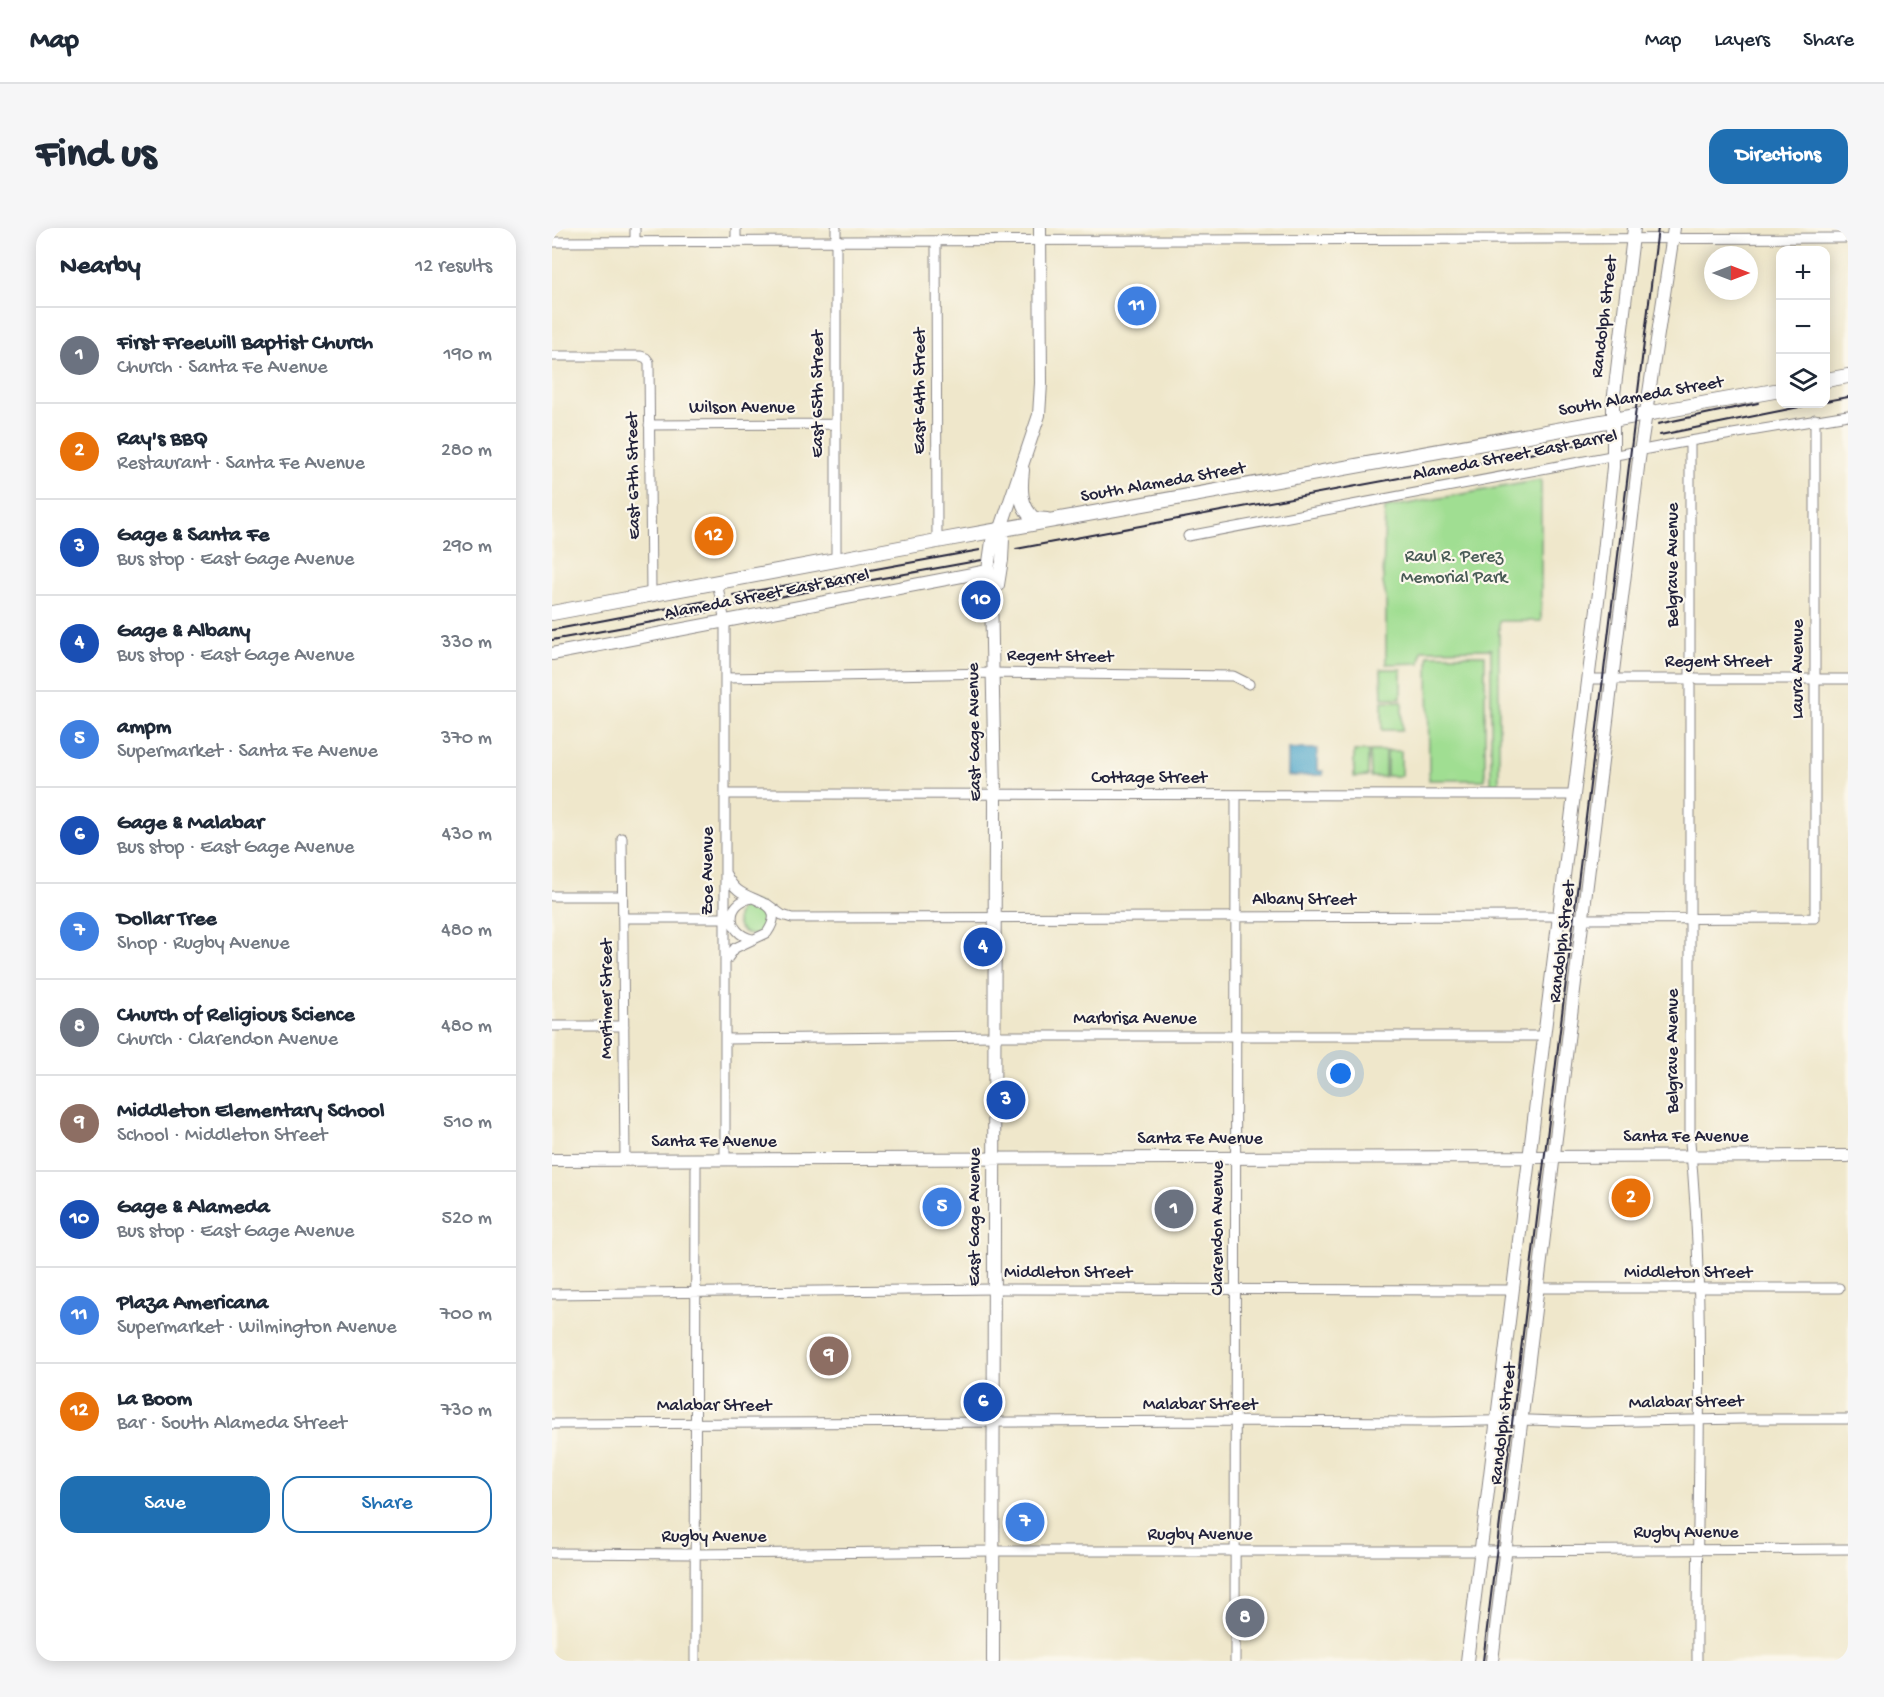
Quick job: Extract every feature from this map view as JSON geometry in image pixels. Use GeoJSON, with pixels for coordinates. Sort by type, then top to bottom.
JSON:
{"type":"FeatureCollection","features":[{"type":"Feature","properties":{"kind":"main road"},"geometry":{"type":"LineString","coordinates":[[1830,379],[1848,376]]}},
{"type":"Feature","properties":{"kind":"main road","name":"South Alameda Street"},"geometry":{"type":"LineString","coordinates":[[552,613],[937,542],[998,537],[1058,520],[1776,391]]}},
{"type":"Feature","properties":{"kind":"main road"},"geometry":{"type":"LineString","coordinates":[[1022,470],[1022,497],[1028,513],[1034,519],[1058,520]]}},
{"type":"Feature","properties":{"kind":"street"},"geometry":{"type":"LineString","coordinates":[[635,228],[635,242]]}},
{"type":"Feature","properties":{"kind":"street"},"geometry":{"type":"LineString","coordinates":[[736,228],[736,242]]}},
{"type":"Feature","properties":{"kind":"street","name":"East 65th Street"},"geometry":{"type":"LineString","coordinates":[[836,228],[834,424],[836,560]]}},
{"type":"Feature","properties":{"kind":"street","name":"Randolph Street"},"geometry":{"type":"LineString","coordinates":[[1467,1661],[1607,520],[1613,456],[1612,420],[1633,233]]}},
{"type":"Feature","properties":{"kind":"street","name":"Randolph Street"},"geometry":{"type":"LineString","coordinates":[[1492,1661],[1641,451],[1674,233]]}},
{"type":"Feature","properties":{"kind":"street"},"geometry":{"type":"LineString","coordinates":[[552,242],[936,241],[1040,234],[1814,233],[1848,238]]}},
{"type":"Feature","properties":{"kind":"street","name":"East Gage Avenue"},"geometry":{"type":"LineString","coordinates":[[993,1661],[995,794],[991,594],[999,585],[993,564],[998,537],[1037,425],[1041,405],[1040,234]]}},
{"type":"Feature","properties":{"kind":"street","name":"East 64th Street"},"geometry":{"type":"LineString","coordinates":[[936,241],[937,542]]}},
{"type":"Feature","properties":{"kind":"street","name":"East 67th Street"},"geometry":{"type":"LineString","coordinates":[[552,356],[641,356],[646,358],[649,366],[651,595]]}},
{"type":"Feature","properties":{"kind":"street","name":"Alameda Street East Barrel"},"geometry":{"type":"LineString","coordinates":[[1188,536],[1690,441],[1848,415]]}},
{"type":"Feature","properties":{"kind":"street","name":"Laura Avenue"},"geometry":{"type":"LineString","coordinates":[[1815,420],[1815,918]]}},
{"type":"Feature","properties":{"kind":"street","name":"Wilson Avenue"},"geometry":{"type":"LineString","coordinates":[[650,425],[834,424]]}},
{"type":"Feature","properties":{"kind":"street","name":"Belgrave Avenue"},"geometry":{"type":"LineString","coordinates":[[1690,441],[1689,919],[1691,1155],[1698,1289],[1697,1661]]}},
{"type":"Feature","properties":{"kind":"street","name":"Alameda Street East Barrel"},"geometry":{"type":"LineString","coordinates":[[552,654],[725,622],[993,564]]}},
{"type":"Feature","properties":{"kind":"street","name":"Zoe Avenue"},"geometry":{"type":"LineString","coordinates":[[717,582],[725,622],[725,873],[728,918],[725,962],[725,1160]]}},
{"type":"Feature","properties":{"kind":"street","name":"Regent Street"},"geometry":{"type":"LineString","coordinates":[[725,678],[993,673],[1233,675],[1249,684]]}},
{"type":"Feature","properties":{"kind":"street","name":"Regent Street"},"geometry":{"type":"LineString","coordinates":[[1588,679],[1848,679]]}},
{"type":"Feature","properties":{"kind":"street","name":"Cottage Street"},"geometry":{"type":"LineString","coordinates":[[725,794],[1574,795]]}},
{"type":"Feature","properties":{"kind":"street","name":"Clarendon Avenue"},"geometry":{"type":"LineString","coordinates":[[1234,1661],[1236,795]]}},
{"type":"Feature","properties":{"kind":"street","name":"Mortimer Street"},"geometry":{"type":"LineString","coordinates":[[622,838],[625,1160]]}},
{"type":"Feature","properties":{"kind":"street"},"geometry":{"type":"LineString","coordinates":[[725,873],[736,889],[768,904],[782,915],[792,918]]}},
{"type":"Feature","properties":{"kind":"street"},"geometry":{"type":"LineString","coordinates":[[552,896],[623,896]]}},
{"type":"Feature","properties":{"kind":"street"},"geometry":{"type":"LineString","coordinates":[[728,918],[744,899],[752,898]]}},
{"type":"Feature","properties":{"kind":"street"},"geometry":{"type":"LineString","coordinates":[[768,904],[773,919],[768,933]]}},
{"type":"Feature","properties":{"kind":"street","name":"Albany Street"},"geometry":{"type":"LineString","coordinates":[[792,918],[1560,916],[1584,919],[1815,918]]}},
{"type":"Feature","properties":{"kind":"street"},"geometry":{"type":"LineString","coordinates":[[623,918],[728,918]]}},
{"type":"Feature","properties":{"kind":"street"},"geometry":{"type":"LineString","coordinates":[[728,918],[737,933],[752,939]]}},
{"type":"Feature","properties":{"kind":"street"},"geometry":{"type":"LineString","coordinates":[[725,962],[735,948],[752,939],[757,939],[792,918]]}},
{"type":"Feature","properties":{"kind":"street"},"geometry":{"type":"LineString","coordinates":[[552,1026],[624,1026]]}},
{"type":"Feature","properties":{"kind":"street","name":"Marbrisa Avenue"},"geometry":{"type":"LineString","coordinates":[[725,1039],[1235,1035],[1545,1036]]}},
{"type":"Feature","properties":{"kind":"street","name":"Santa Fe Avenue"},"geometry":{"type":"LineString","coordinates":[[552,1160],[1848,1156]]}},
{"type":"Feature","properties":{"kind":"street"},"geometry":{"type":"LineString","coordinates":[[695,1661],[696,1160]]}},
{"type":"Feature","properties":{"kind":"street","name":"Middleton Street"},"geometry":{"type":"LineString","coordinates":[[1537,1288],[1839,1288]]}},
{"type":"Feature","properties":{"kind":"street","name":"Middleton Street"},"geometry":{"type":"LineString","coordinates":[[552,1294],[993,1289],[1512,1290]]}},
{"type":"Feature","properties":{"kind":"street","name":"Malabar Street"},"geometry":{"type":"LineString","coordinates":[[552,1424],[1235,1420],[1586,1422],[1848,1419]]}},
{"type":"Feature","properties":{"kind":"street","name":"Rugby Avenue"},"geometry":{"type":"LineString","coordinates":[[552,1554],[1848,1548]]}},
{"type":"Feature","properties":{"kind":"green space","name":"Raul R. Perez Memorial Park"},"geometry":{"type":"Polygon","coordinates":[[[1541,480],[1541,621],[1499,621],[1499,786],[1491,786],[1491,649],[1422,650],[1420,663],[1386,664],[1386,597],[1383,583],[1385,508],[1541,480]]]}},
{"type":"Feature","properties":{"kind":"green space"},"geometry":{"type":"Polygon","coordinates":[[[1428,655],[1485,655],[1485,780],[1429,780],[1428,655]]]}},
{"type":"Feature","properties":{"kind":"green space"},"geometry":{"type":"Polygon","coordinates":[[[1381,669],[1401,669],[1401,698],[1382,698],[1381,669]]]}},
{"type":"Feature","properties":{"kind":"green space"},"geometry":{"type":"Polygon","coordinates":[[[1382,701],[1402,701],[1402,730],[1382,730],[1382,701]]]}},
{"type":"Feature","properties":{"kind":"green space"},"geometry":{"type":"Polygon","coordinates":[[[1354,751],[1368,751],[1368,776],[1354,777],[1354,751]]]}},
{"type":"Feature","properties":{"kind":"green space"},"geometry":{"type":"Polygon","coordinates":[[[1370,751],[1385,751],[1385,777],[1371,777],[1370,751]]]}},
{"type":"Feature","properties":{"kind":"green space"},"geometry":{"type":"Polygon","coordinates":[[[1387,751],[1401,751],[1401,776],[1387,776],[1387,751]]]}},
{"type":"Feature","properties":{"kind":"green space"},"geometry":{"type":"Polygon","coordinates":[[[753,903],[765,907],[769,919],[765,931],[753,935],[741,931],[737,919],[741,907],[753,903]]]}},
{"type":"Feature","properties":{"kind":"water"},"geometry":{"type":"Polygon","coordinates":[[[1288,749],[1317,749],[1317,771],[1323,771],[1323,775],[1288,776],[1288,749]]]}},
{"type":"Feature","properties":{"kind":"railway"},"geometry":{"type":"LineString","coordinates":[[1483,1661],[1658,228]]}},
{"type":"Feature","properties":{"kind":"railway"},"geometry":{"type":"LineString","coordinates":[[1830,400],[1848,397]]}},
{"type":"Feature","properties":{"kind":"railway"},"geometry":{"type":"LineString","coordinates":[[1658,424],[1758,403]]}},
{"type":"Feature","properties":{"kind":"railway"},"geometry":{"type":"LineString","coordinates":[[1660,435],[1794,408]]}},
{"type":"Feature","properties":{"kind":"railway"},"geometry":{"type":"LineString","coordinates":[[1016,549],[1599,441]]}},
{"type":"Feature","properties":{"kind":"railway"},"geometry":{"type":"LineString","coordinates":[[733,595],[980,550]]}},
{"type":"Feature","properties":{"kind":"railway"},"geometry":{"type":"LineString","coordinates":[[735,605],[982,560]]}},
{"type":"Feature","properties":{"kind":"railway"},"geometry":{"type":"LineString","coordinates":[[552,630],[706,601]]}},
{"type":"Feature","properties":{"kind":"railway"},"geometry":{"type":"LineString","coordinates":[[552,640],[708,612]]}},
{"type":"Feature","properties":{"kind":"place","name":"Plaza Americana"},"geometry":{"type":"Point","coordinates":[1137,306]}},
{"type":"Feature","properties":{"kind":"place","name":"La Boom"},"geometry":{"type":"Point","coordinates":[714,536]}},
{"type":"Feature","properties":{"kind":"place","name":"Gage & Alameda"},"geometry":{"type":"Point","coordinates":[981,600]}},
{"type":"Feature","properties":{"kind":"place","name":"Gage & Albany"},"geometry":{"type":"Point","coordinates":[983,947]}},
{"type":"Feature","properties":{"kind":"place","name":"Gage & Santa Fe"},"geometry":{"type":"Point","coordinates":[1006,1100]}},
{"type":"Feature","properties":{"kind":"place","name":"Ray's BBQ"},"geometry":{"type":"Point","coordinates":[1631,1198]}},
{"type":"Feature","properties":{"kind":"place","name":"ampm"},"geometry":{"type":"Point","coordinates":[942,1207]}},
{"type":"Feature","properties":{"kind":"place","name":"First Freewill Baptist Church"},"geometry":{"type":"Point","coordinates":[1174,1209]}},
{"type":"Feature","properties":{"kind":"place","name":"Middleton Elementary School"},"geometry":{"type":"Point","coordinates":[829,1356]}},
{"type":"Feature","properties":{"kind":"place","name":"Gage & Malabar"},"geometry":{"type":"Point","coordinates":[983,1402]}},
{"type":"Feature","properties":{"kind":"place","name":"Dollar Tree"},"geometry":{"type":"Point","coordinates":[1025,1522]}},
{"type":"Feature","properties":{"kind":"place","name":"Church of Religious Science"},"geometry":{"type":"Point","coordinates":[1245,1618]}}]}
